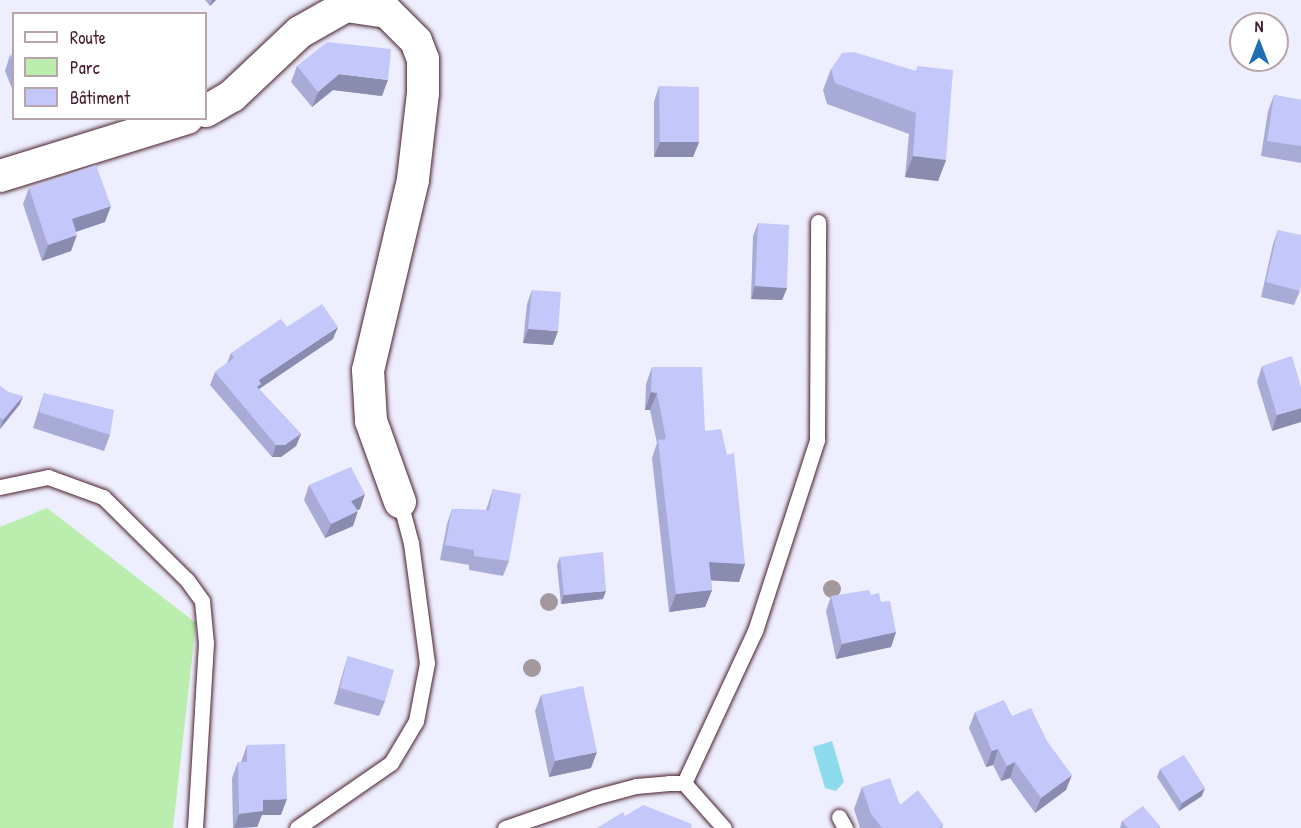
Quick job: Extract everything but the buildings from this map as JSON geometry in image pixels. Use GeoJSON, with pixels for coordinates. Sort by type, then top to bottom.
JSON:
{"type":"FeatureCollection","features":[{"type":"Feature","properties":{"kind":"street"},"geometry":{"type":"LineString","coordinates":[[207,110],[232,96],[300,32],[346,6],[387,12],[416,41],[423,59],[423,93],[413,180],[368,370],[371,421],[400,502]]}},
{"type":"Feature","properties":{"kind":"street"},"geometry":{"type":"LineString","coordinates":[[0,176],[181,120]]}},
{"type":"Feature","properties":{"kind":"lane"},"geometry":{"type":"LineString","coordinates":[[684,783],[755,631],[817,440],[818,222]]}},
{"type":"Feature","properties":{"kind":"lane"},"geometry":{"type":"LineString","coordinates":[[0,487],[48,477],[103,497],[202,601],[206,643],[195,828]]}},
{"type":"Feature","properties":{"kind":"lane"},"geometry":{"type":"LineString","coordinates":[[297,828],[391,763],[416,721],[426,663],[411,543],[400,502]]}},
{"type":"Feature","properties":{"kind":"lane"},"geometry":{"type":"LineString","coordinates":[[505,828],[636,786],[684,783]]}},
{"type":"Feature","properties":{"kind":"lane"},"geometry":{"type":"LineString","coordinates":[[684,783],[724,828]]}},
{"type":"Feature","properties":{"kind":"green space"},"geometry":{"type":"Polygon","coordinates":[[[47,508],[196,623],[173,828],[0,828],[0,527],[47,508]]]}},
{"type":"Feature","properties":{"kind":"water"},"geometry":{"type":"Polygon","coordinates":[[[832,741],[844,782],[836,791],[825,788],[813,747],[832,741]]]}}]}
